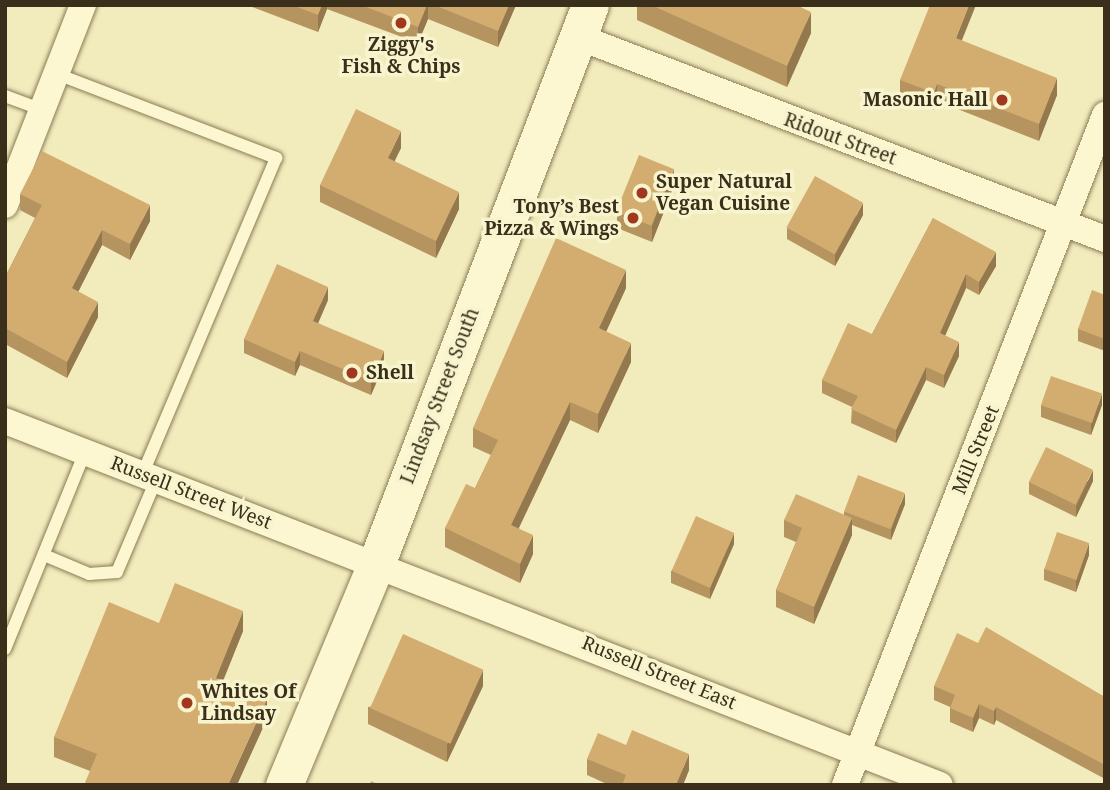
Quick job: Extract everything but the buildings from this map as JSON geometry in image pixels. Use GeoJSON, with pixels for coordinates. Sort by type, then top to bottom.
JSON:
{"type":"FeatureCollection","features":[{"type":"Feature","properties":{"kind":"main road","name":"Lindsay Street South"},"geometry":{"type":"LineString","coordinates":[[284,785],[377,562],[583,21]]}},
{"type":"Feature","properties":{"kind":"street"},"geometry":{"type":"LineString","coordinates":[[5,205],[83,5]]}},
{"type":"Feature","properties":{"kind":"street","name":"Ridout Street"},"geometry":{"type":"LineString","coordinates":[[583,21],[1105,239]]}},
{"type":"Feature","properties":{"kind":"street","name":"Mill Street"},"geometry":{"type":"LineString","coordinates":[[845,785],[855,751],[1065,223],[1105,115]]}},
{"type":"Feature","properties":{"kind":"street","name":"Russell Street West"},"geometry":{"type":"LineString","coordinates":[[6,423],[377,562]]}},
{"type":"Feature","properties":{"kind":"street","name":"Russell Street East"},"geometry":{"type":"LineString","coordinates":[[377,562],[940,785]]}},
{"type":"Feature","properties":{"kind":"lane"},"geometry":{"type":"LineString","coordinates":[[44,555],[89,574],[117,572],[149,478],[276,158],[57,74]]}},
{"type":"Feature","properties":{"kind":"lane"},"geometry":{"type":"LineString","coordinates":[[5,96],[43,110]]}},
{"type":"Feature","properties":{"kind":"lane"},"geometry":{"type":"LineString","coordinates":[[5,649],[85,452]]}},
{"type":"Feature","properties":{"kind":"place","name":"Ziggy's Fish & Chips"},"geometry":{"type":"Point","coordinates":[401,23]}},
{"type":"Feature","properties":{"kind":"place","name":"Masonic Hall"},"geometry":{"type":"Point","coordinates":[1002,100]}},
{"type":"Feature","properties":{"kind":"place","name":"Super Natural Vegan Cuisine"},"geometry":{"type":"Point","coordinates":[642,193]}},
{"type":"Feature","properties":{"kind":"place","name":"Tony’s Best Pizza & Wings"},"geometry":{"type":"Point","coordinates":[633,218]}},
{"type":"Feature","properties":{"kind":"place","name":"Shell"},"geometry":{"type":"Point","coordinates":[352,373]}},
{"type":"Feature","properties":{"kind":"place","name":"Whites Of Lindsay"},"geometry":{"type":"Point","coordinates":[187,703]}}]}
